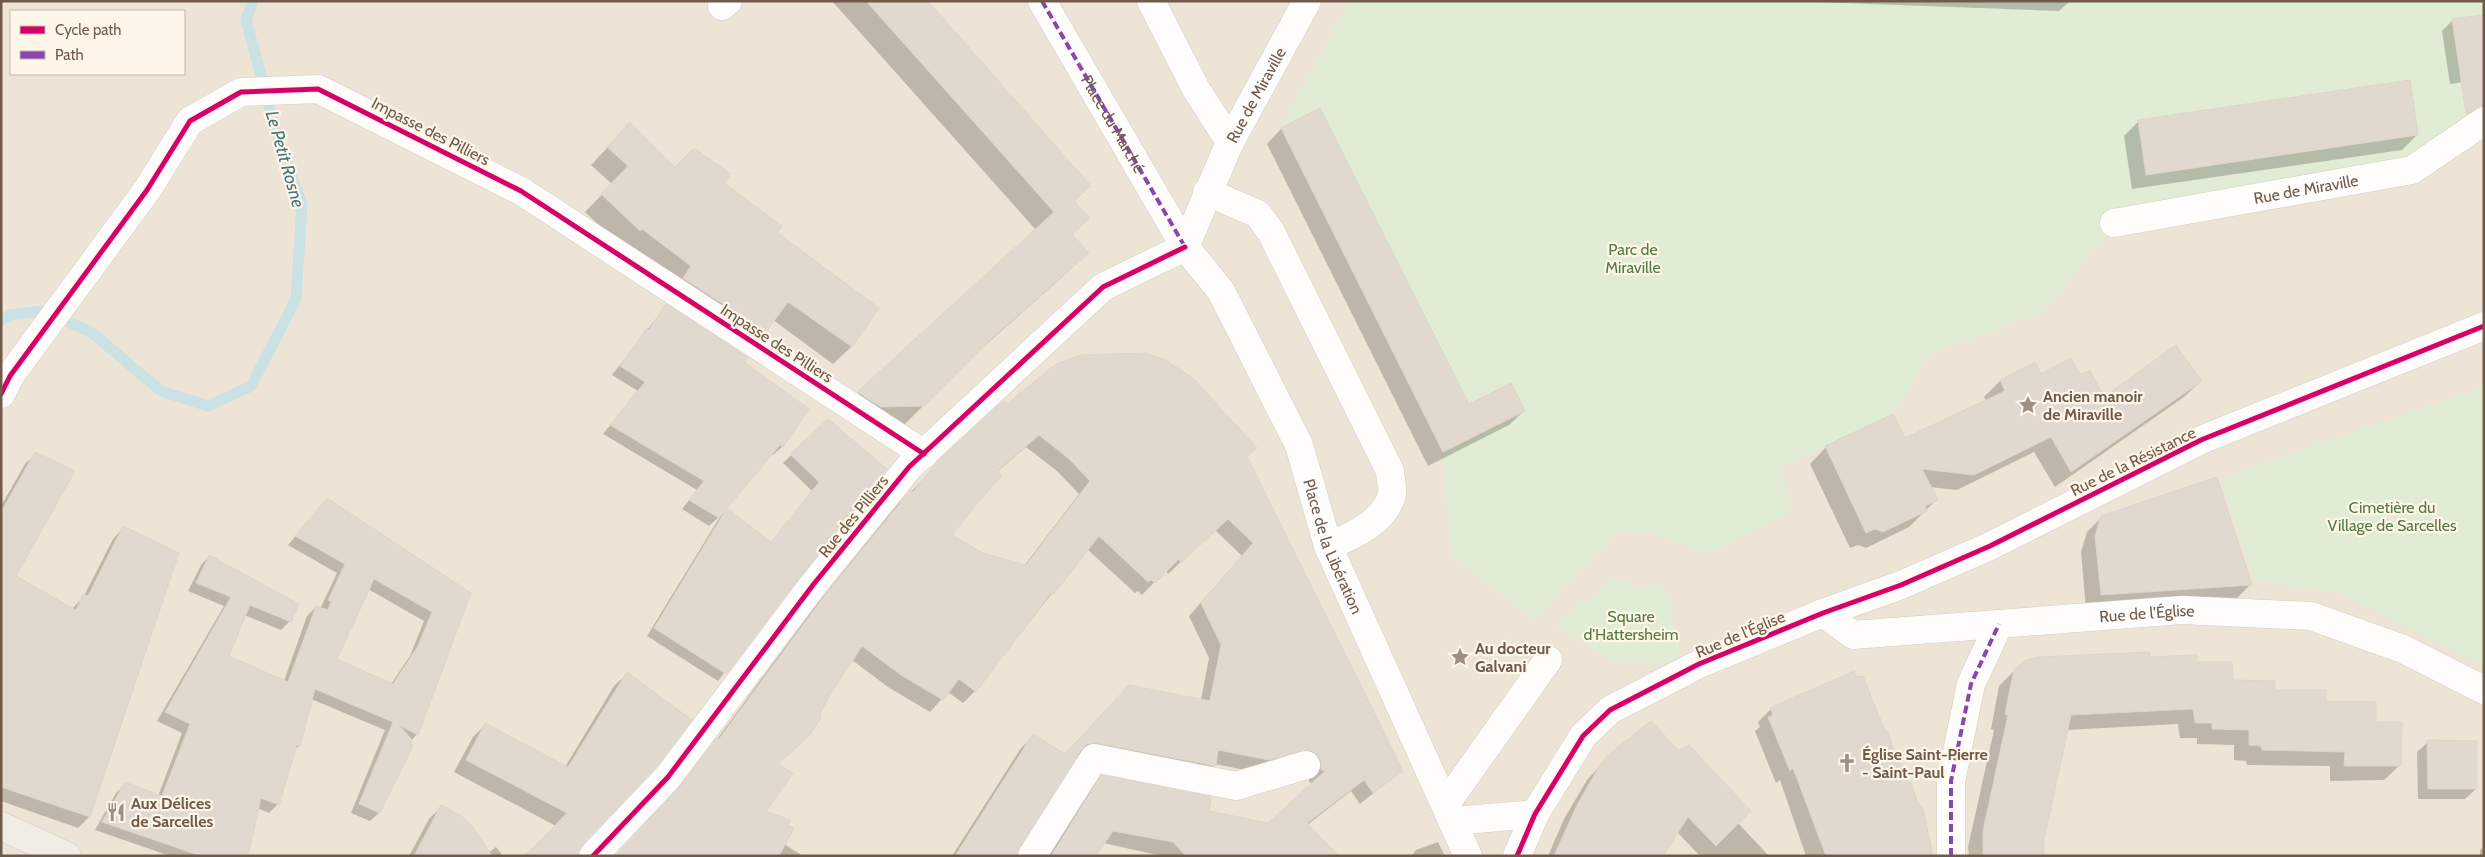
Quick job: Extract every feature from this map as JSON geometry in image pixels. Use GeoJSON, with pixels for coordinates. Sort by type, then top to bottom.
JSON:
{"type":"FeatureCollection","features":[{"type":"Feature","properties":{"kind":"main road"},"geometry":{"type":"LineString","coordinates":[[1,826],[67,856]]}},
{"type":"Feature","properties":{"kind":"street","name":"Place du Marché"},"geometry":{"type":"LineString","coordinates":[[1042,1],[1185,247]]}},
{"type":"Feature","properties":{"kind":"street"},"geometry":{"type":"LineString","coordinates":[[1151,1],[1196,89],[1230,142]]}},
{"type":"Feature","properties":{"kind":"street","name":"Rue de Miraville"},"geometry":{"type":"LineString","coordinates":[[1185,247],[1230,142],[1307,1]]}},
{"type":"Feature","properties":{"kind":"street","name":"Impasse des Pilliers"},"geometry":{"type":"LineString","coordinates":[[1,394],[10,376],[146,190],[190,121],[244,91],[318,89],[521,190],[924,454]]}},
{"type":"Feature","properties":{"kind":"street","name":"Rue de Miraville"},"geometry":{"type":"LineString","coordinates":[[2114,223],[2412,170],[2484,121]]}},
{"type":"Feature","properties":{"kind":"street"},"geometry":{"type":"LineString","coordinates":[[1207,192],[1258,214],[1271,232],[1390,471],[1392,493],[1379,518],[1352,537],[1328,546]]}},
{"type":"Feature","properties":{"kind":"street","name":"Rue des Pilliers"},"geometry":{"type":"LineString","coordinates":[[593,856],[668,777],[813,585],[909,467],[1103,287],[1185,247]]}},
{"type":"Feature","properties":{"kind":"street","name":"Place de la Libération"},"geometry":{"type":"LineString","coordinates":[[1185,247],[1220,291],[1299,445],[1328,546],[1468,856]]}},
{"type":"Feature","properties":{"kind":"street","name":"Rue de la Résistance"},"geometry":{"type":"LineString","coordinates":[[1823,613],[1901,584],[1990,546],[2201,440],[2484,326]]}},
{"type":"Feature","properties":{"kind":"street","name":"Rue de l'Église"},"geometry":{"type":"LineString","coordinates":[[1517,856],[1535,814],[1583,736],[1610,710],[1699,664],[1823,613],[1853,635],[2182,610],[2311,616],[2403,649],[2484,690]]}},
{"type":"Feature","properties":{"kind":"street"},"geometry":{"type":"LineString","coordinates":[[1951,856],[1951,781],[1971,684],[1999,624]]}},
{"type":"Feature","properties":{"kind":"street"},"geometry":{"type":"LineString","coordinates":[[1449,813],[1548,660]]}},
{"type":"Feature","properties":{"kind":"street"},"geometry":{"type":"LineString","coordinates":[[1032,856],[1094,758],[1236,786],[1306,765]]}},
{"type":"Feature","properties":{"kind":"street"},"geometry":{"type":"LineString","coordinates":[[1449,813],[1535,814]]}},
{"type":"Feature","properties":{"kind":"shaded area"},"geometry":{"type":"Polygon","coordinates":[[[1,1],[2484,1],[2484,856],[1,856],[1,1]]]}},
{"type":"Feature","properties":{"kind":"green space","name":"Parc de Miraville"},"geometry":{"type":"Polygon","coordinates":[[[1349,1],[2484,1],[2484,121],[2412,170],[2114,223],[2045,312],[1932,352],[1893,414],[1781,467],[1792,511],[1707,554],[1647,532],[1619,530],[1535,620],[1450,555],[1443,452],[1281,128],[1349,1]]]}},
{"type":"Feature","properties":{"kind":"green space","name":"Cimetière du Village de Sarcelles"},"geometry":{"type":"Polygon","coordinates":[[[2484,387],[2484,665],[2343,594],[2254,580],[2220,478],[2484,387]]]}},
{"type":"Feature","properties":{"kind":"green space","name":"Square d'Hattersheim"},"geometry":{"type":"Polygon","coordinates":[[[1612,579],[1627,580],[1638,587],[1661,582],[1672,600],[1672,615],[1679,643],[1679,658],[1673,663],[1619,664],[1556,627],[1577,605],[1590,603],[1597,591],[1612,579]]]}},
{"type":"Feature","properties":{"kind":"building"},"geometry":{"type":"Polygon","coordinates":[[[866,1],[928,1],[1091,186],[1074,201],[1090,218],[1072,234],[1089,253],[991,339],[924,406],[881,407],[857,392],[1054,212],[866,1]]]}},
{"type":"Feature","properties":{"kind":"building"},"geometry":{"type":"Polygon","coordinates":[[[2484,15],[2484,106],[2466,114],[2452,19],[2484,15]]]}},
{"type":"Feature","properties":{"kind":"building"},"geometry":{"type":"Polygon","coordinates":[[[2410,80],[2418,135],[2146,175],[2138,120],[2410,80]]]}},
{"type":"Feature","properties":{"kind":"building"},"geometry":{"type":"Polygon","coordinates":[[[1320,108],[1469,404],[1511,383],[1525,411],[1443,452],[1281,128],[1320,108]]]}},
{"type":"Feature","properties":{"kind":"building"},"geometry":{"type":"Polygon","coordinates":[[[630,122],[675,167],[694,148],[731,174],[724,183],[782,226],[778,233],[879,308],[852,347],[788,302],[766,332],[683,278],[691,266],[642,229],[640,231],[601,194],[628,166],[607,147],[630,122]]]}},
{"type":"Feature","properties":{"kind":"building"},"geometry":{"type":"Polygon","coordinates":[[[666,304],[747,357],[744,362],[809,409],[783,447],[780,445],[719,518],[689,500],[704,481],[610,425],[645,382],[620,366],[647,328],[649,330],[666,304]]]}},
{"type":"Feature","properties":{"kind":"building"},"geometry":{"type":"Polygon","coordinates":[[[2176,345],[2202,381],[2071,472],[2051,437],[1974,475],[1922,469],[1938,500],[1925,506],[1927,511],[1883,532],[1875,529],[1866,533],[1825,446],[1893,414],[1905,438],[2005,391],[2000,380],[2035,362],[2041,374],[2071,358],[2081,375],[2090,370],[2104,397],[2176,345]]]}},
{"type":"Feature","properties":{"kind":"building"},"geometry":{"type":"Polygon","coordinates":[[[1144,353],[1164,359],[1194,379],[1257,448],[1247,456],[1403,771],[1373,793],[1364,780],[1307,823],[1339,856],[1186,856],[1173,842],[1113,831],[1096,856],[1051,856],[1101,775],[1211,797],[1209,811],[1268,823],[1325,771],[1321,770],[1321,761],[1317,754],[1309,750],[1269,760],[1218,750],[1216,766],[1096,743],[1087,744],[1081,750],[1019,848],[1016,856],[955,856],[1033,734],[1065,754],[1129,685],[1210,701],[1221,645],[1201,603],[1253,543],[1228,519],[1181,563],[1179,559],[1155,583],[1151,580],[1148,582],[1099,536],[1053,595],[1051,593],[976,692],[959,679],[943,700],[901,675],[862,646],[830,695],[820,714],[821,718],[809,736],[778,764],[793,773],[766,811],[790,820],[788,825],[794,828],[779,856],[615,856],[680,786],[717,738],[719,739],[825,595],[911,490],[913,492],[937,462],[1002,402],[1008,403],[1056,364],[1081,355],[1144,353]],[[1039,435],[998,470],[1002,476],[952,535],[983,553],[1026,565],[1090,481],[1069,459],[1039,435]]]}},
{"type":"Feature","properties":{"kind":"building"},"geometry":{"type":"Polygon","coordinates":[[[828,419],[887,469],[801,575],[726,674],[654,628],[727,508],[771,542],[819,482],[790,454],[828,419]]]}},
{"type":"Feature","properties":{"kind":"building"},"geometry":{"type":"Polygon","coordinates":[[[35,452],[75,471],[16,576],[76,610],[83,594],[88,596],[123,526],[179,553],[90,817],[1,787],[1,512],[35,452]]]}},
{"type":"Feature","properties":{"kind":"building"},"geometry":{"type":"Polygon","coordinates":[[[2217,477],[2252,585],[2101,595],[2095,536],[2101,516],[2217,477]]]}},
{"type":"Feature","properties":{"kind":"building"},"geometry":{"type":"Polygon","coordinates":[[[327,498],[471,593],[418,735],[399,725],[412,740],[412,748],[380,813],[359,804],[393,722],[315,689],[300,746],[297,745],[279,805],[261,798],[248,856],[201,856],[102,822],[125,782],[162,796],[190,724],[165,712],[231,597],[196,583],[209,555],[299,604],[291,622],[250,605],[229,656],[288,682],[316,606],[328,610],[331,602],[328,600],[345,564],[295,536],[327,498]],[[374,579],[337,659],[393,684],[418,646],[432,612],[374,579]]]}},
{"type":"Feature","properties":{"kind":"building"},"geometry":{"type":"Polygon","coordinates":[[[2149,652],[2150,657],[2197,655],[2197,662],[2232,662],[2233,680],[2275,681],[2275,690],[2326,690],[2326,701],[2376,702],[2376,722],[2402,722],[2401,766],[2344,766],[2345,752],[2262,750],[2261,746],[2249,745],[2249,730],[2212,729],[2212,723],[2195,723],[2193,709],[2071,715],[2044,840],[2044,856],[1983,856],[1983,831],[2008,715],[2005,714],[2014,669],[2026,660],[2040,657],[2149,652]]]}},
{"type":"Feature","properties":{"kind":"building","name":"Église Saint-Pierre - Saint-Paul"},"geometry":{"type":"Polygon","coordinates":[[[1854,671],[1856,677],[1863,676],[1885,731],[1888,731],[1895,755],[1898,755],[1907,783],[1911,782],[1917,801],[1923,809],[1933,856],[1826,856],[1793,768],[1790,771],[1768,717],[1773,715],[1770,708],[1854,671]]]}},
{"type":"Feature","properties":{"kind":"building"},"geometry":{"type":"Polygon","coordinates":[[[627,672],[692,720],[656,767],[582,845],[578,856],[525,856],[567,813],[466,760],[485,723],[568,767],[627,672]]]}},
{"type":"Feature","properties":{"kind":"building"},"geometry":{"type":"Polygon","coordinates":[[[1651,721],[1678,750],[1689,745],[1751,811],[1716,846],[1688,817],[1663,856],[1554,856],[1577,805],[1600,765],[1608,755],[1651,721]]]}},
{"type":"Feature","properties":{"kind":"building"},"geometry":{"type":"Polygon","coordinates":[[[2427,740],[2477,741],[2477,789],[2428,789],[2427,740]]]}},
{"type":"Feature","properties":{"kind":"building"},"geometry":{"type":"Polygon","coordinates":[[[441,805],[460,815],[472,826],[492,856],[414,856],[441,805]]]}},
{"type":"Feature","properties":{"kind":"waterway","name":"Le Petit Rosne"},"geometry":{"type":"LineString","coordinates":[[1,320],[10,315],[43,311],[91,332],[161,391],[208,406],[251,386],[296,299],[302,205],[275,128],[246,20],[253,1]]}},
{"type":"Feature","properties":{"kind":"marked path"},"geometry":{"type":"LineString","coordinates":[[1042,1],[1185,247]]}},
{"type":"Feature","properties":{"kind":"marked path"},"geometry":{"type":"LineString","coordinates":[[1951,856],[1951,781],[1971,684],[1999,624]]}},
{"type":"Feature","properties":{"kind":"cycle path"},"geometry":{"type":"LineString","coordinates":[[1,394],[10,376],[147,190],[190,121],[241,92],[318,89],[521,191],[924,454]]}},
{"type":"Feature","properties":{"kind":"cycle path"},"geometry":{"type":"LineString","coordinates":[[593,856],[668,777],[813,585],[909,467],[1103,287],[1185,247]]}},
{"type":"Feature","properties":{"kind":"cycle path"},"geometry":{"type":"LineString","coordinates":[[1517,856],[1535,814],[1583,736],[1610,710],[1699,664],[1823,613],[1901,585],[1990,546],[2201,440],[2484,326]]}},
{"type":"Feature","properties":{"kind":"place","name":"Ancien manoir de Miraville"},"geometry":{"type":"Point","coordinates":[2028,405]}},
{"type":"Feature","properties":{"kind":"place","name":"Au docteur Galvani"},"geometry":{"type":"Point","coordinates":[1460,657]}},
{"type":"Feature","properties":{"kind":"place","name":"Église Saint-Pierre - Saint-Paul"},"geometry":{"type":"Point","coordinates":[1847,763]}},
{"type":"Feature","properties":{"kind":"place","name":"Aux Délices de Sarcelles"},"geometry":{"type":"Point","coordinates":[116,812]}}]}
